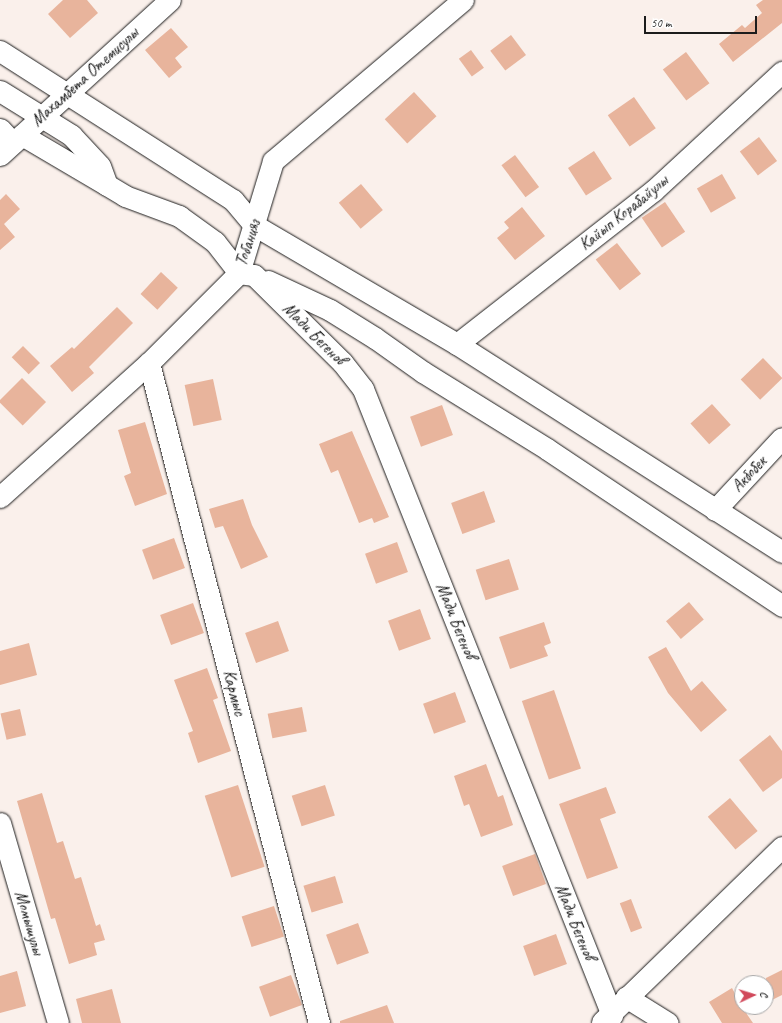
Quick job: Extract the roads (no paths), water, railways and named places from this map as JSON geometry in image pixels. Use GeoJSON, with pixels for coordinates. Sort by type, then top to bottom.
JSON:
{"type":"FeatureCollection","features":[{"type":"Feature","properties":{"kind":"street","name":"Махамбета Отемисулы"},"geometry":{"type":"LineString","coordinates":[[9,140],[41,117],[170,0]]}},
{"type":"Feature","properties":{"kind":"street","name":"Тобанияз"},"geometry":{"type":"LineString","coordinates":[[0,497],[247,274],[254,225],[274,161],[463,0]]}},
{"type":"Feature","properties":{"kind":"street"},"geometry":{"type":"LineString","coordinates":[[0,51],[232,200],[254,225],[457,344],[782,552]]}},
{"type":"Feature","properties":{"kind":"street","name":"Кайып Корабайулы"},"geometry":{"type":"LineString","coordinates":[[457,344],[653,191],[782,72]]}},
{"type":"Feature","properties":{"kind":"street"},"geometry":{"type":"LineString","coordinates":[[0,91],[71,135],[90,153],[100,166],[107,185]]}},
{"type":"Feature","properties":{"kind":"street","name":"Мади Бегенов"},"geometry":{"type":"LineString","coordinates":[[9,140],[107,185],[125,196],[155,206],[193,225],[215,242],[247,274],[342,362],[363,389],[606,1019]]}},
{"type":"Feature","properties":{"kind":"street"},"geometry":{"type":"LineString","coordinates":[[247,274],[330,310],[376,338],[423,372],[547,449],[782,606]]}},
{"type":"Feature","properties":{"kind":"street","name":"Кармыс"},"geometry":{"type":"LineString","coordinates":[[149,363],[320,1023]]}},
{"type":"Feature","properties":{"kind":"street","name":"Акбобек"},"geometry":{"type":"LineString","coordinates":[[715,510],[782,438]]}},
{"type":"Feature","properties":{"kind":"street","name":"Момышулы"},"geometry":{"type":"LineString","coordinates":[[0,823],[58,1023]]}},
{"type":"Feature","properties":{"kind":"street"},"geometry":{"type":"LineString","coordinates":[[606,1019],[626,997],[782,847]]}},
{"type":"Feature","properties":{"kind":"street"},"geometry":{"type":"LineString","coordinates":[[626,997],[668,1023]]}}]}
